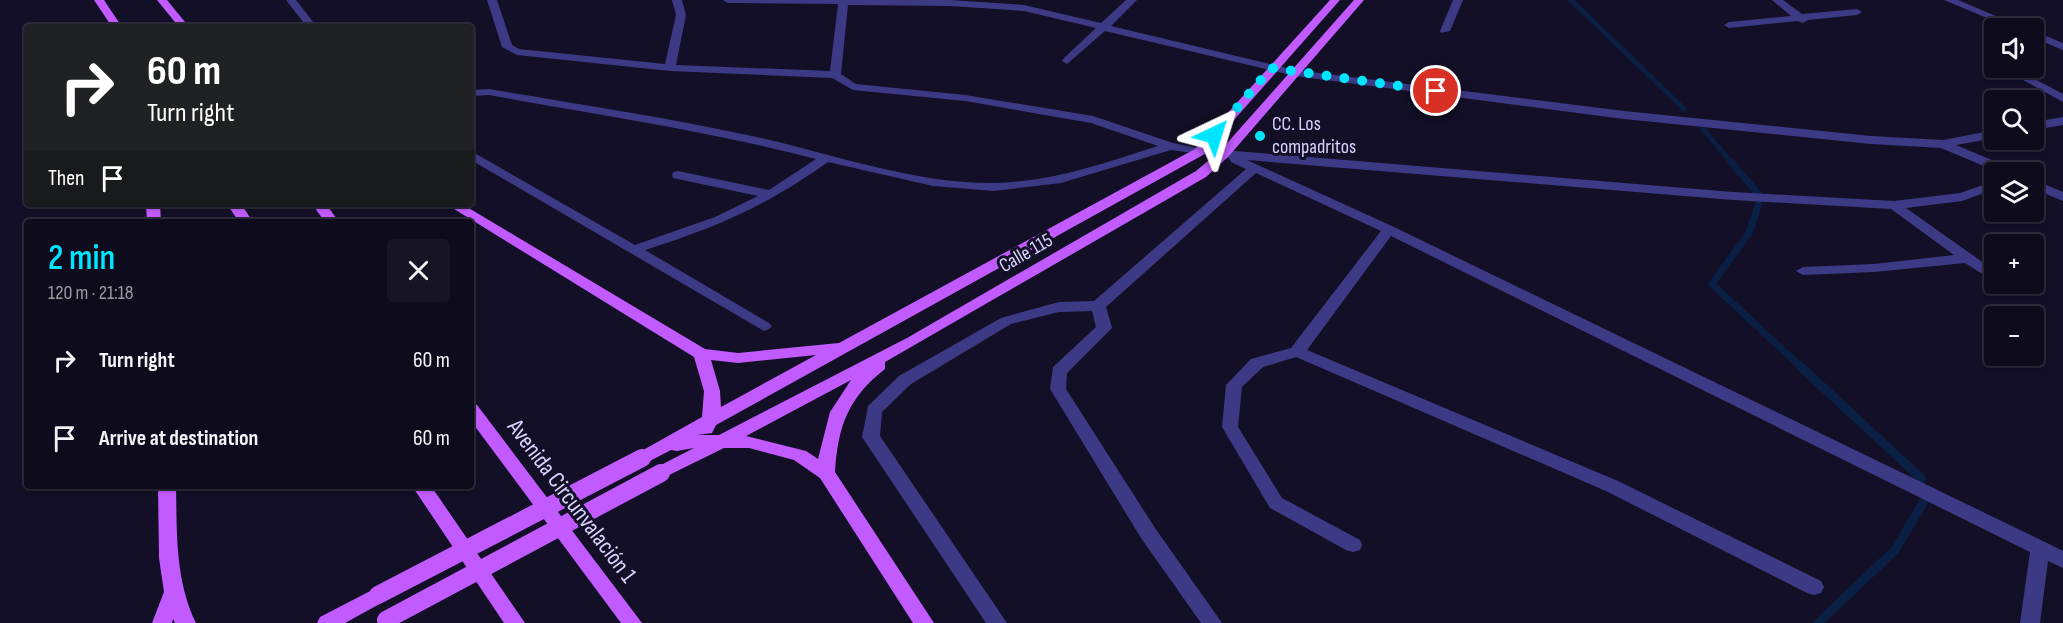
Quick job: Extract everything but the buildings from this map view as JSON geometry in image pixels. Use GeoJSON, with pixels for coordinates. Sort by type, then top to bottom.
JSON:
{"type":"FeatureCollection","features":[{"type":"Feature","properties":{"kind":"main road"},"geometry":{"type":"LineString","coordinates":[[99,0],[115,24]]}},
{"type":"Feature","properties":{"kind":"main road"},"geometry":{"type":"LineString","coordinates":[[162,0],[182,24]]}},
{"type":"Feature","properties":{"kind":"main road","name":"Calle 115"},"geometry":{"type":"LineString","coordinates":[[332,621],[378,595],[666,447],[1199,152],[1271,68],[1335,0]]}},
{"type":"Feature","properties":{"kind":"main road","name":"Calle 115"},"geometry":{"type":"LineString","coordinates":[[383,621],[912,342],[1201,174],[1224,154],[1359,0]]}},
{"type":"Feature","properties":{"kind":"main road"},"geometry":{"type":"LineString","coordinates":[[458,207],[700,354],[738,358],[847,346]]}},
{"type":"Feature","properties":{"kind":"main road"},"geometry":{"type":"LineString","coordinates":[[826,473],[828,441],[836,415],[849,395],[875,368],[912,342]]}},
{"type":"Feature","properties":{"kind":"main road"},"geometry":{"type":"LineString","coordinates":[[681,463],[699,441],[710,422],[712,386],[700,354]]}},
{"type":"Feature","properties":{"kind":"main road","name":"Avenida Circunvalación 1"},"geometry":{"type":"LineString","coordinates":[[474,413],[632,623]]}},
{"type":"Feature","properties":{"kind":"main road"},"geometry":{"type":"LineString","coordinates":[[666,447],[699,441],[748,442],[800,455],[826,473],[924,623]]}},
{"type":"Feature","properties":{"kind":"main road"},"geometry":{"type":"LineString","coordinates":[[167,489],[172,595],[179,615],[186,623]]}},
{"type":"Feature","properties":{"kind":"main road"},"geometry":{"type":"LineString","coordinates":[[423,489],[515,623]]}},
{"type":"Feature","properties":{"kind":"main road"},"geometry":{"type":"LineString","coordinates":[[162,623],[172,595]]}},
{"type":"Feature","properties":{"kind":"street"},"geometry":{"type":"LineString","coordinates":[[291,0],[310,24]]}},
{"type":"Feature","properties":{"kind":"street"},"geometry":{"type":"LineString","coordinates":[[492,0],[507,47],[517,52],[670,68],[835,75],[853,87],[965,98],[1093,120],[1170,146],[1199,152],[1798,201],[1894,205],[1962,197],[1984,189]]}},
{"type":"Feature","properties":{"kind":"street"},"geometry":{"type":"LineString","coordinates":[[670,68],[681,15],[677,0]]}},
{"type":"Feature","properties":{"kind":"street"},"geometry":{"type":"LineString","coordinates":[[728,0],[950,3],[1024,8],[1295,73],[1647,117],[1871,140],[1943,144],[1984,136]]}},
{"type":"Feature","properties":{"kind":"street"},"geometry":{"type":"LineString","coordinates":[[1067,61],[1132,0]]}},
{"type":"Feature","properties":{"kind":"street"},"geometry":{"type":"LineString","coordinates":[[1445,31],[1458,0]]}},
{"type":"Feature","properties":{"kind":"street"},"geometry":{"type":"LineString","coordinates":[[1777,0],[1803,20]]}},
{"type":"Feature","properties":{"kind":"street"},"geometry":{"type":"LineString","coordinates":[[1949,0],[1994,18]]}},
{"type":"Feature","properties":{"kind":"street"},"geometry":{"type":"LineString","coordinates":[[835,75],[843,3]]}},
{"type":"Feature","properties":{"kind":"street"},"geometry":{"type":"LineString","coordinates":[[1729,25],[1803,20],[1857,12]]}},
{"type":"Feature","properties":{"kind":"street"},"geometry":{"type":"LineString","coordinates":[[2044,38],[2063,47]]}},
{"type":"Feature","properties":{"kind":"street"},"geometry":{"type":"LineString","coordinates":[[2025,78],[2063,99]]}},
{"type":"Feature","properties":{"kind":"street"},"geometry":{"type":"LineString","coordinates":[[474,93],[489,92],[750,139],[930,183],[996,187],[1066,176],[1110,166],[1170,146]]}},
{"type":"Feature","properties":{"kind":"street"},"geometry":{"type":"LineString","coordinates":[[2044,124],[2063,121]]}},
{"type":"Feature","properties":{"kind":"street"},"geometry":{"type":"LineString","coordinates":[[1943,144],[1985,162]]}},
{"type":"Feature","properties":{"kind":"street"},"geometry":{"type":"LineString","coordinates":[[1224,154],[1389,230],[2063,560]]}},
{"type":"Feature","properties":{"kind":"street"},"geometry":{"type":"LineString","coordinates":[[474,157],[764,326]]}},
{"type":"Feature","properties":{"kind":"street"},"geometry":{"type":"LineString","coordinates":[[632,250],[700,228],[772,195],[828,157]]}},
{"type":"Feature","properties":{"kind":"street"},"geometry":{"type":"LineString","coordinates":[[997,623],[871,437],[874,410],[905,380],[1006,321],[1059,307],[1098,306],[1256,167]]}},
{"type":"Feature","properties":{"kind":"street"},"geometry":{"type":"LineString","coordinates":[[678,175],[772,195]]}},
{"type":"Feature","properties":{"kind":"street"},"geometry":{"type":"LineString","coordinates":[[2044,188],[2063,197]]}},
{"type":"Feature","properties":{"kind":"street"},"geometry":{"type":"LineString","coordinates":[[1894,205],[1984,270]]}},
{"type":"Feature","properties":{"kind":"street"},"geometry":{"type":"LineString","coordinates":[[1298,352],[1389,230]]}},
{"type":"Feature","properties":{"kind":"street"},"geometry":{"type":"LineString","coordinates":[[1803,271],[1874,268],[1969,258]]}},
{"type":"Feature","properties":{"kind":"street"},"geometry":{"type":"LineString","coordinates":[[1098,306],[1104,328],[1059,371],[1056,380],[1058,388],[1149,534],[1212,623]]}},
{"type":"Feature","properties":{"kind":"street"},"geometry":{"type":"LineString","coordinates":[[1353,545],[1276,503],[1230,427],[1234,385],[1257,363],[1298,352],[1612,486],[1814,587]]}},
{"type":"Feature","properties":{"kind":"street"},"geometry":{"type":"LineString","coordinates":[[2030,623],[2040,548]]}},
{"type":"Feature","properties":{"kind":"waterway"},"geometry":{"type":"LineString","coordinates":[[1571,0],[1684,109]]}},
{"type":"Feature","properties":{"kind":"waterway"},"geometry":{"type":"LineString","coordinates":[[1703,129],[1732,163]]}},
{"type":"Feature","properties":{"kind":"waterway"},"geometry":{"type":"LineString","coordinates":[[1730,161],[1761,197],[1749,233],[1712,284],[1801,367]]}},
{"type":"Feature","properties":{"kind":"waterway"},"geometry":{"type":"LineString","coordinates":[[1799,365],[1922,479]]}},
{"type":"Feature","properties":{"kind":"waterway"},"geometry":{"type":"LineString","coordinates":[[1818,623],[1895,550],[1923,503]]}},
{"type":"Feature","properties":{"kind":"place","name":"CC. Los compadritos"},"geometry":{"type":"Point","coordinates":[1260,136]}},
{"type":"Feature","properties":{"kind":"route"},"geometry":{"type":"LineString","coordinates":[[1214,135],[1271,68],[1436,91]]}}]}
